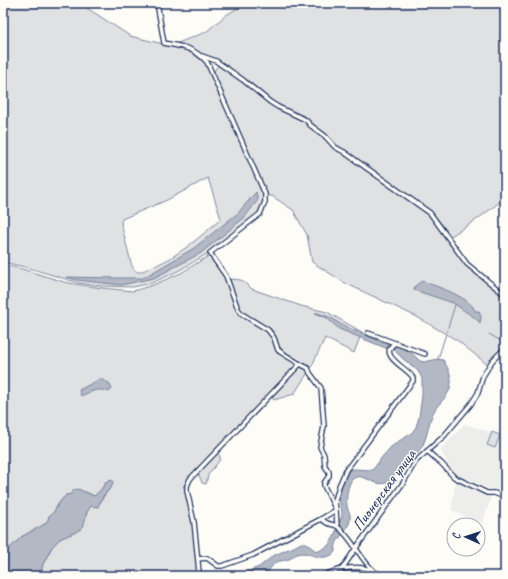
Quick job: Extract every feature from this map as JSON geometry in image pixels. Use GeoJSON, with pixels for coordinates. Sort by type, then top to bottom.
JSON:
{"type":"FeatureCollection","features":[{"type":"Feature","properties":{"kind":"street"},"geometry":{"type":"LineString","coordinates":[[157,3],[164,43],[191,49],[216,61],[270,102],[306,120],[335,146],[430,213],[467,264],[505,295]]}},
{"type":"Feature","properties":{"kind":"street"},"geometry":{"type":"LineString","coordinates":[[201,55],[207,62],[212,72],[266,198],[260,214],[210,253],[226,276],[238,309],[242,314],[268,330],[274,338],[278,350],[308,368],[321,388],[324,426],[320,447],[324,456],[325,466],[329,472],[329,476],[324,483],[324,486],[336,510]]}},
{"type":"Feature","properties":{"kind":"street"},"geometry":{"type":"LineString","coordinates":[[368,333],[425,354]]}},
{"type":"Feature","properties":{"kind":"street"},"geometry":{"type":"LineString","coordinates":[[337,525],[335,501],[346,470],[413,381],[412,376],[395,362],[390,355],[392,345],[395,343]]}},
{"type":"Feature","properties":{"kind":"street","name":"Пионерская улица"},"geometry":{"type":"LineString","coordinates":[[342,569],[403,483],[416,461],[444,436],[471,404],[478,393],[483,376],[492,362],[505,348]]}},
{"type":"Feature","properties":{"kind":"street"},"geometry":{"type":"LineString","coordinates":[[202,576],[199,572],[194,522],[187,491],[187,486],[190,479],[300,364]]}},
{"type":"Feature","properties":{"kind":"street"},"geometry":{"type":"LineString","coordinates":[[427,451],[454,477],[487,493],[494,493],[505,497]]}},
{"type":"Feature","properties":{"kind":"street"},"geometry":{"type":"LineString","coordinates":[[198,559],[207,558],[218,566],[253,556],[322,520],[336,510]]}},
{"type":"Feature","properties":{"kind":"street"},"geometry":{"type":"LineString","coordinates":[[322,520],[327,523],[337,525],[347,535],[367,565],[381,576]]}},
{"type":"Feature","properties":{"kind":"street"},"geometry":{"type":"LineString","coordinates":[[323,576],[342,569],[357,568],[374,571]]}},
{"type":"Feature","properties":{"kind":"shaded area"},"geometry":{"type":"Polygon","coordinates":[[[3,3],[86,3],[87,8],[130,36],[192,51],[206,63],[263,192],[264,201],[259,213],[210,252],[180,270],[152,283],[133,287],[102,286],[79,283],[3,262],[3,3]],[[208,178],[167,200],[122,219],[121,223],[134,270],[140,272],[168,260],[195,241],[221,219],[208,178]]]}},
{"type":"Feature","properties":{"kind":"shaded area"},"geometry":{"type":"Polygon","coordinates":[[[247,3],[505,3],[505,198],[479,218],[451,236],[432,212],[335,144],[308,119],[277,105],[221,65],[175,44],[206,32],[226,15],[247,3]]]}},
{"type":"Feature","properties":{"kind":"shaded area"},"geometry":{"type":"Polygon","coordinates":[[[220,65],[242,80],[269,103],[304,119],[316,132],[429,213],[466,266],[499,291],[505,298],[505,346],[488,365],[458,341],[417,317],[345,283],[312,262],[307,235],[293,210],[272,196],[267,196],[214,75],[215,69],[220,65]]]}},
{"type":"Feature","properties":{"kind":"shaded area"},"geometry":{"type":"Polygon","coordinates":[[[256,192],[258,200],[244,218],[201,253],[154,278],[121,285],[77,280],[66,277],[143,278],[194,248],[238,213],[256,192]]]}},
{"type":"Feature","properties":{"kind":"shaded area"},"geometry":{"type":"Polygon","coordinates":[[[210,255],[225,276],[238,312],[268,330],[282,354],[309,371],[294,394],[274,400],[271,396],[216,453],[220,456],[220,459],[208,475],[206,484],[202,483],[197,473],[183,487],[186,490],[193,519],[197,560],[202,576],[43,576],[43,564],[52,547],[63,537],[74,533],[83,527],[87,512],[91,505],[100,503],[112,486],[106,482],[98,494],[94,496],[86,492],[66,495],[53,513],[49,516],[45,524],[21,537],[11,547],[3,552],[3,265],[22,269],[64,282],[133,291],[153,285],[181,273],[210,255]]]}},
{"type":"Feature","properties":{"kind":"shaded area"},"geometry":{"type":"Polygon","coordinates":[[[230,280],[241,280],[252,289],[301,306],[327,312],[362,332],[354,353],[325,338],[311,368],[284,351],[279,346],[275,334],[271,329],[240,310],[230,280]]]}},
{"type":"Feature","properties":{"kind":"shaded area"},"geometry":{"type":"Polygon","coordinates":[[[422,281],[452,293],[467,301],[475,311],[479,311],[481,317],[480,323],[453,303],[414,290],[415,286],[422,281]]]}},
{"type":"Feature","properties":{"kind":"shaded area"},"geometry":{"type":"Polygon","coordinates":[[[315,313],[332,318],[340,324],[390,345],[388,349],[339,329],[325,317],[315,313]]]}},
{"type":"Feature","properties":{"kind":"shaded area"},"geometry":{"type":"Polygon","coordinates":[[[396,346],[407,349],[420,361],[424,362],[438,359],[443,360],[451,377],[449,392],[433,413],[425,441],[421,449],[399,468],[392,479],[384,484],[362,477],[354,478],[352,480],[348,487],[347,499],[347,507],[350,513],[349,523],[338,540],[335,552],[333,554],[321,557],[305,553],[296,554],[287,560],[277,562],[262,575],[235,576],[259,567],[273,556],[301,543],[306,543],[316,551],[328,546],[334,537],[342,516],[339,498],[341,485],[349,470],[372,470],[391,447],[411,434],[416,427],[422,396],[422,378],[418,371],[393,349],[396,346]]]}},
{"type":"Feature","properties":{"kind":"shaded area"},"geometry":{"type":"Polygon","coordinates":[[[100,379],[109,383],[112,389],[109,392],[98,390],[81,396],[79,390],[100,379]]]}},
{"type":"Feature","properties":{"kind":"shaded area"},"geometry":{"type":"Polygon","coordinates":[[[464,424],[505,436],[505,477],[499,493],[454,475],[440,450],[464,424]]]}},
{"type":"Feature","properties":{"kind":"shaded area"},"geometry":{"type":"Polygon","coordinates":[[[492,432],[500,435],[495,448],[487,445],[492,432]]]}},
{"type":"Feature","properties":{"kind":"shaded area"},"geometry":{"type":"Polygon","coordinates":[[[110,480],[113,481],[112,486],[103,496],[98,507],[91,506],[87,512],[83,527],[80,530],[60,539],[52,547],[43,564],[43,576],[3,576],[3,552],[11,547],[21,537],[45,524],[49,516],[53,513],[66,495],[71,494],[74,490],[78,489],[94,496],[110,480]]]}},
{"type":"Feature","properties":{"kind":"shaded area"},"geometry":{"type":"Polygon","coordinates":[[[456,481],[492,496],[484,517],[466,517],[451,510],[456,481]]]}},
{"type":"Feature","properties":{"kind":"waterway"},"geometry":{"type":"LineString","coordinates":[[438,359],[455,305]]}},
{"type":"Feature","properties":{"kind":"waterway"},"geometry":{"type":"LineString","coordinates":[[489,334],[505,343]]}}]}
